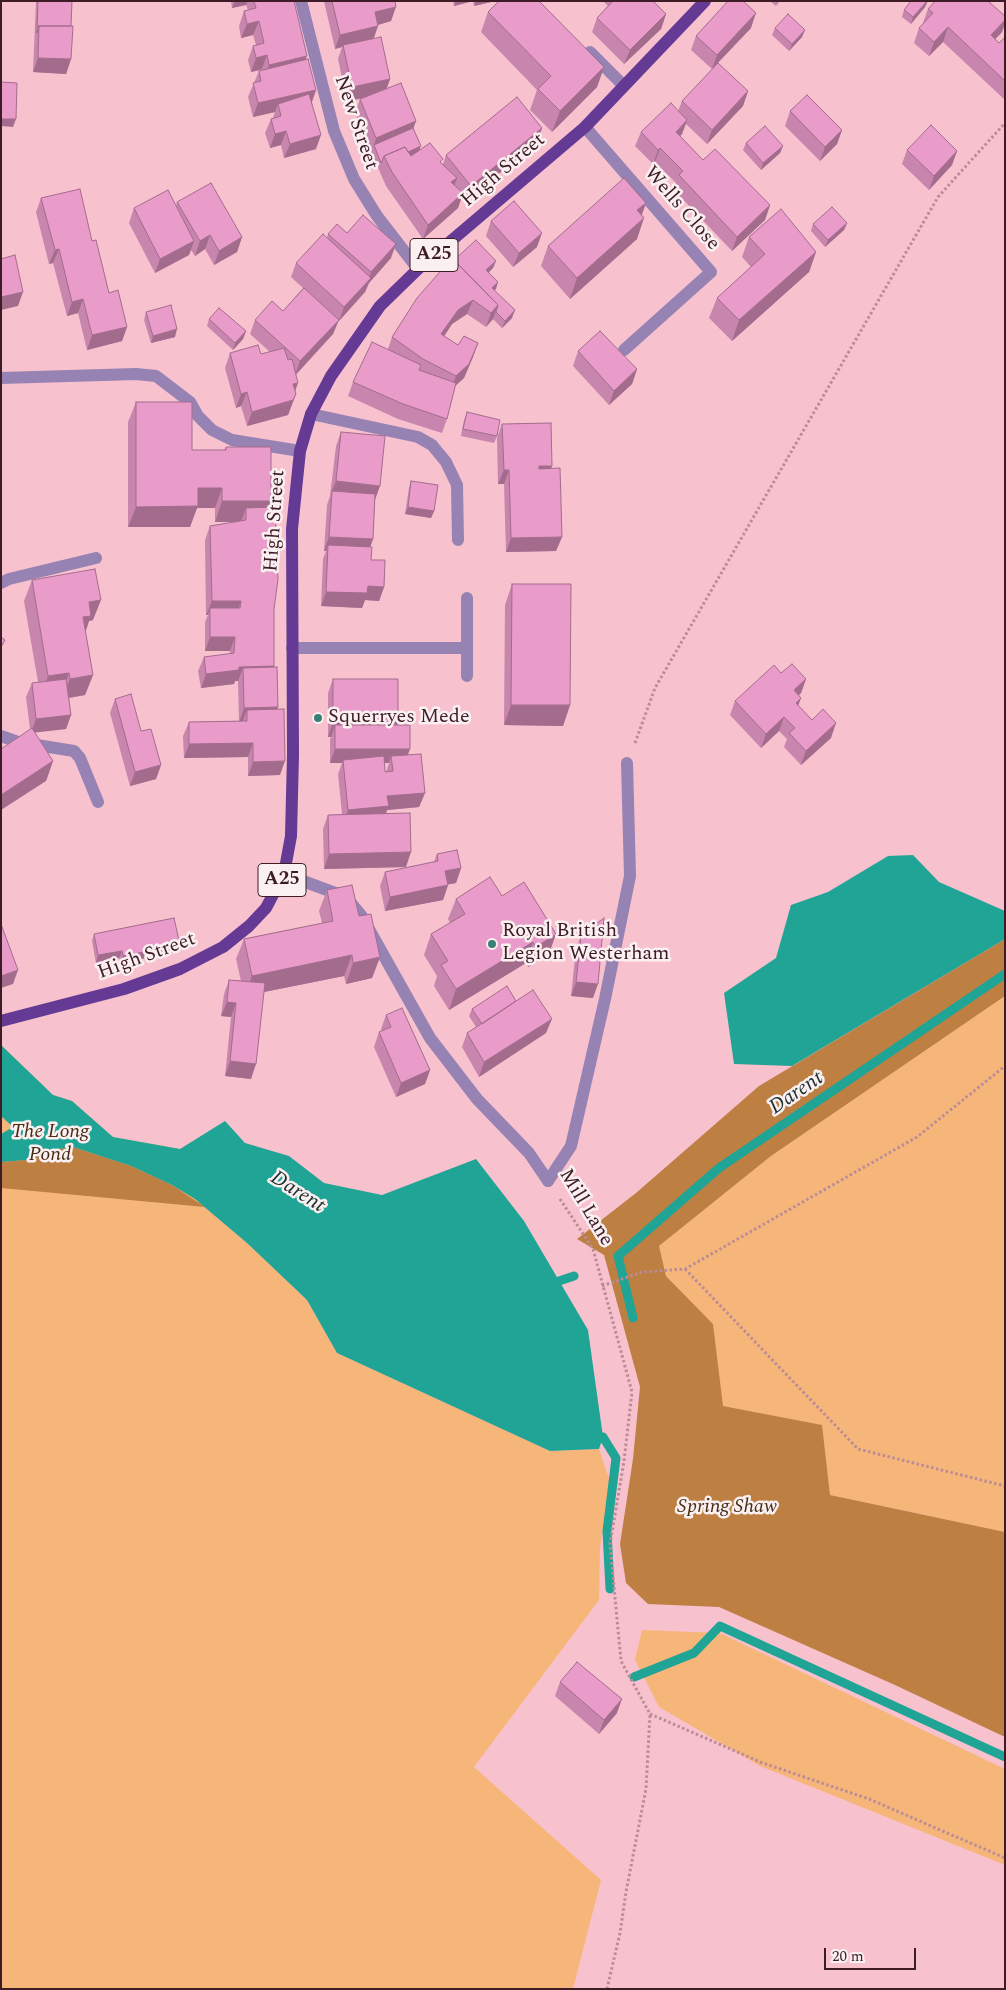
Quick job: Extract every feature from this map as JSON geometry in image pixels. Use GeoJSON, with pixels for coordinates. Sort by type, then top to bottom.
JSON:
{"type":"FeatureCollection","features":[{"type":"Feature","properties":{"kind":"main road","name":"High Street"},"geometry":{"type":"LineString","coordinates":[[1,1021],[124,989],[180,969],[223,947],[249,926],[266,908],[284,874],[291,836],[292,529],[300,451],[311,414],[331,376],[380,306],[418,268],[585,127],[705,1]]}},
{"type":"Feature","properties":{"kind":"street","name":"New Street"},"geometry":{"type":"LineString","coordinates":[[301,1],[334,131],[354,179],[377,216],[418,268]]}},
{"type":"Feature","properties":{"kind":"street"},"geometry":{"type":"LineString","coordinates":[[581,43],[623,85]]}},
{"type":"Feature","properties":{"kind":"street","name":"Wells Close"},"geometry":{"type":"LineString","coordinates":[[585,127],[711,272],[624,350]]}},
{"type":"Feature","properties":{"kind":"street"},"geometry":{"type":"LineString","coordinates":[[1,378],[126,374],[156,376],[190,402],[198,416],[212,430],[232,440],[300,451]]}},
{"type":"Feature","properties":{"kind":"street"},"geometry":{"type":"LineString","coordinates":[[311,414],[418,437],[432,445],[446,462],[457,485],[458,540]]}},
{"type":"Feature","properties":{"kind":"street"},"geometry":{"type":"LineString","coordinates":[[1,583],[9,579],[96,558]]}},
{"type":"Feature","properties":{"kind":"street"},"geometry":{"type":"LineString","coordinates":[[467,598],[467,676]]}},
{"type":"Feature","properties":{"kind":"street"},"geometry":{"type":"LineString","coordinates":[[292,648],[467,648]]}},
{"type":"Feature","properties":{"kind":"street"},"geometry":{"type":"LineString","coordinates":[[1,736],[18,742],[74,751],[80,758],[98,802]]}},
{"type":"Feature","properties":{"kind":"street"},"geometry":{"type":"LineString","coordinates":[[548,1181],[571,1146],[605,999],[630,876],[627,763]]}},
{"type":"Feature","properties":{"kind":"street","name":"Mill Lane"},"geometry":{"type":"LineString","coordinates":[[284,874],[346,897],[361,914],[430,1038],[477,1099],[528,1154],[548,1181]]}},
{"type":"Feature","properties":{"kind":"path"},"geometry":{"type":"LineString","coordinates":[[627,763],[656,688],[938,197],[1005,123]]}},
{"type":"Feature","properties":{"kind":"path"},"geometry":{"type":"LineString","coordinates":[[602,1286],[642,1272],[685,1268],[917,1137],[1005,1066]]}},
{"type":"Feature","properties":{"kind":"path","name":"Mill Lane"},"geometry":{"type":"LineString","coordinates":[[548,1181],[593,1249],[632,1392],[624,1462],[610,1544],[621,1661],[650,1714]]}},
{"type":"Feature","properties":{"kind":"path"},"geometry":{"type":"LineString","coordinates":[[685,1268],[858,1449],[1005,1486]]}},
{"type":"Feature","properties":{"kind":"path"},"geometry":{"type":"LineString","coordinates":[[607,1989],[620,1933],[646,1789],[650,1714],[760,1762],[869,1799],[1005,1858]]}},
{"type":"Feature","properties":{"kind":"green space","name":"Spring Shaw"},"geometry":{"type":"Polygon","coordinates":[[[1005,939],[1005,996],[771,1156],[659,1246],[666,1276],[713,1324],[723,1406],[822,1425],[830,1495],[1005,1532],[1005,1737],[895,1685],[719,1607],[648,1604],[626,1583],[620,1544],[633,1459],[640,1387],[604,1255],[577,1239],[636,1193],[759,1086],[1005,939]]]}},
{"type":"Feature","properties":{"kind":"green space"},"geometry":{"type":"Polygon","coordinates":[[[1005,996],[1005,1532],[830,1495],[821,1425],[722,1406],[713,1324],[666,1276],[659,1246],[771,1156],[1005,996]]]}},
{"type":"Feature","properties":{"kind":"green space","name":"The Long Pond"},"geometry":{"type":"Polygon","coordinates":[[[1,1045],[53,1095],[72,1101],[113,1137],[180,1149],[205,1207],[247,1243],[307,1300],[337,1353],[550,1451],[599,1449],[611,1484],[600,1547],[599,1600],[474,1767],[601,1880],[573,1989],[1,1989],[1,1045]]]}},
{"type":"Feature","properties":{"kind":"green space"},"geometry":{"type":"Polygon","coordinates":[[[70,1146],[131,1166],[172,1185],[205,1207],[1,1188],[1,1162],[26,1160],[70,1146]]]}},
{"type":"Feature","properties":{"kind":"green space"},"geometry":{"type":"Polygon","coordinates":[[[642,1630],[720,1633],[1005,1769],[1005,1865],[760,1766],[659,1707],[635,1660],[642,1630]]]}},
{"type":"Feature","properties":{"kind":"water"},"geometry":{"type":"Polygon","coordinates":[[[913,855],[939,882],[1005,911],[1005,939],[792,1066],[734,1064],[724,993],[776,958],[791,905],[828,892],[888,856],[913,855]]]}},
{"type":"Feature","properties":{"kind":"water"},"geometry":{"type":"Polygon","coordinates":[[[1,1045],[53,1095],[72,1101],[113,1137],[180,1149],[225,1121],[245,1143],[289,1156],[324,1183],[382,1195],[476,1159],[524,1221],[588,1330],[603,1437],[599,1449],[550,1451],[337,1353],[307,1300],[247,1243],[195,1199],[172,1185],[131,1166],[70,1146],[26,1160],[1,1162],[1,1134],[13,1127],[1,1116],[1,1045]]]}},
{"type":"Feature","properties":{"kind":"building"},"geometry":{"type":"Polygon","coordinates":[[[38,1],[72,1],[71,26],[39,26],[37,33],[38,1]]]}},
{"type":"Feature","properties":{"kind":"building"},"geometry":{"type":"Polygon","coordinates":[[[254,1],[294,1],[307,56],[269,65],[267,55],[256,58],[253,46],[264,43],[259,21],[247,24],[244,11],[256,8],[254,1]]]}},
{"type":"Feature","properties":{"kind":"building"},"geometry":{"type":"Polygon","coordinates":[[[332,1],[395,1],[396,7],[375,12],[378,26],[340,35],[332,1]]]}},
{"type":"Feature","properties":{"kind":"building"},"geometry":{"type":"Polygon","coordinates":[[[499,1],[539,1],[604,67],[560,111],[538,89],[551,76],[488,12],[499,1]]]}},
{"type":"Feature","properties":{"kind":"building"},"geometry":{"type":"Polygon","coordinates":[[[613,1],[653,1],[666,14],[630,50],[597,18],[613,1]]]}},
{"type":"Feature","properties":{"kind":"building"},"geometry":{"type":"Polygon","coordinates":[[[728,1],[743,1],[756,13],[717,55],[696,36],[728,1]]]}},
{"type":"Feature","properties":{"kind":"building"},"geometry":{"type":"Polygon","coordinates":[[[911,1],[927,1],[913,17],[904,10],[911,1]]]}},
{"type":"Feature","properties":{"kind":"building"},"geometry":{"type":"Polygon","coordinates":[[[935,1],[988,1],[1005,16],[1005,20],[991,35],[999,43],[1005,37],[1005,81],[948,27],[934,42],[919,28],[933,13],[928,9],[935,1]]]}},
{"type":"Feature","properties":{"kind":"building"},"geometry":{"type":"Polygon","coordinates":[[[788,14],[805,30],[792,44],[775,28],[788,14]]]}},
{"type":"Feature","properties":{"kind":"building"},"geometry":{"type":"Polygon","coordinates":[[[39,26],[73,26],[71,59],[38,58],[39,26]]]}},
{"type":"Feature","properties":{"kind":"building"},"geometry":{"type":"Polygon","coordinates":[[[381,37],[390,79],[352,87],[343,45],[381,37]]]}},
{"type":"Feature","properties":{"kind":"building"},"geometry":{"type":"Polygon","coordinates":[[[308,59],[316,90],[258,103],[253,83],[261,81],[259,71],[308,59]]]}},
{"type":"Feature","properties":{"kind":"building"},"geometry":{"type":"Polygon","coordinates":[[[718,63],[748,91],[712,130],[682,101],[718,63]]]}},
{"type":"Feature","properties":{"kind":"building"},"geometry":{"type":"Polygon","coordinates":[[[1,82],[17,83],[16,119],[1,119],[1,82]]]}},
{"type":"Feature","properties":{"kind":"building"},"geometry":{"type":"Polygon","coordinates":[[[401,83],[416,121],[376,138],[360,99],[401,83]]]}},
{"type":"Feature","properties":{"kind":"building"},"geometry":{"type":"Polygon","coordinates":[[[309,94],[321,135],[290,144],[286,131],[275,134],[271,119],[281,116],[278,104],[309,94]]]}},
{"type":"Feature","properties":{"kind":"building"},"geometry":{"type":"Polygon","coordinates":[[[807,95],[842,130],[825,147],[790,111],[807,95]]]}},
{"type":"Feature","properties":{"kind":"building"},"geometry":{"type":"Polygon","coordinates":[[[517,97],[542,128],[471,186],[446,155],[517,97]]]}},
{"type":"Feature","properties":{"kind":"building"},"geometry":{"type":"Polygon","coordinates":[[[671,103],[687,120],[676,132],[703,160],[715,149],[770,205],[737,237],[679,175],[683,171],[660,148],[658,150],[641,132],[671,103]]]}},
{"type":"Feature","properties":{"kind":"building"},"geometry":{"type":"Polygon","coordinates":[[[931,125],[957,151],[934,176],[907,150],[931,125]]]}},
{"type":"Feature","properties":{"kind":"building"},"geometry":{"type":"Polygon","coordinates":[[[765,126],[783,146],[763,163],[746,143],[765,126]]]}},
{"type":"Feature","properties":{"kind":"building"},"geometry":{"type":"Polygon","coordinates":[[[413,128],[421,146],[408,152],[405,147],[384,156],[381,163],[374,145],[413,128]]]}},
{"type":"Feature","properties":{"kind":"building"},"geometry":{"type":"Polygon","coordinates":[[[430,143],[443,159],[440,162],[457,178],[451,182],[463,193],[428,225],[392,172],[384,156],[405,147],[411,156],[430,143]]]}},
{"type":"Feature","properties":{"kind":"building"},"geometry":{"type":"Polygon","coordinates":[[[624,178],[646,203],[637,210],[644,218],[577,278],[548,246],[624,178]]]}},
{"type":"Feature","properties":{"kind":"building"},"geometry":{"type":"Polygon","coordinates":[[[211,183],[242,237],[219,251],[210,235],[200,241],[177,202],[211,183]]]}},
{"type":"Feature","properties":{"kind":"building"},"geometry":{"type":"Polygon","coordinates":[[[80,189],[92,241],[96,240],[109,293],[118,290],[127,327],[92,335],[83,299],[72,302],[59,249],[55,250],[41,198],[80,189]]]}},
{"type":"Feature","properties":{"kind":"building"},"geometry":{"type":"Polygon","coordinates":[[[168,190],[194,241],[160,259],[134,208],[168,190]]]}},
{"type":"Feature","properties":{"kind":"building"},"geometry":{"type":"Polygon","coordinates":[[[514,201],[542,233],[519,253],[491,221],[514,201]]]}},
{"type":"Feature","properties":{"kind":"building"},"geometry":{"type":"Polygon","coordinates":[[[832,207],[847,223],[828,240],[813,224],[832,207]]]}},
{"type":"Feature","properties":{"kind":"building"},"geometry":{"type":"Polygon","coordinates":[[[781,209],[816,252],[739,320],[717,298],[765,254],[749,237],[781,209]]]}},
{"type":"Feature","properties":{"kind":"building"},"geometry":{"type":"Polygon","coordinates":[[[363,215],[396,244],[371,272],[328,234],[337,224],[347,233],[363,215]]]}},
{"type":"Feature","properties":{"kind":"building"},"geometry":{"type":"Polygon","coordinates":[[[323,234],[371,278],[344,307],[296,263],[323,234]]]}},
{"type":"Feature","properties":{"kind":"building"},"geometry":{"type":"Polygon","coordinates":[[[476,240],[496,261],[486,270],[498,282],[492,288],[515,310],[505,321],[496,312],[498,305],[454,260],[476,240]]]}},
{"type":"Feature","properties":{"kind":"building"},"geometry":{"type":"Polygon","coordinates":[[[15,255],[23,292],[1,297],[1,259],[15,255]]]}},
{"type":"Feature","properties":{"kind":"building"},"geometry":{"type":"Polygon","coordinates":[[[452,258],[498,305],[491,313],[473,300],[458,310],[441,334],[458,345],[464,336],[478,343],[469,364],[456,376],[423,359],[392,337],[417,298],[452,258]]]}},
{"type":"Feature","properties":{"kind":"building"},"geometry":{"type":"Polygon","coordinates":[[[304,288],[339,320],[300,361],[255,320],[272,301],[283,311],[304,288]]]}},
{"type":"Feature","properties":{"kind":"building"},"geometry":{"type":"Polygon","coordinates":[[[171,305],[177,329],[153,336],[146,312],[171,305]]]}},
{"type":"Feature","properties":{"kind":"building"},"geometry":{"type":"Polygon","coordinates":[[[219,308],[246,331],[235,343],[209,319],[219,308]]]}},
{"type":"Feature","properties":{"kind":"building"},"geometry":{"type":"Polygon","coordinates":[[[600,331],[637,369],[614,391],[578,351],[600,331]]]}},
{"type":"Feature","properties":{"kind":"building"},"geometry":{"type":"Polygon","coordinates":[[[372,342],[421,365],[419,370],[456,383],[447,419],[403,404],[353,382],[372,342]]]}},
{"type":"Feature","properties":{"kind":"building"},"geometry":{"type":"Polygon","coordinates":[[[258,345],[261,354],[284,348],[288,360],[292,359],[298,383],[293,384],[296,394],[293,400],[252,412],[247,392],[241,394],[230,353],[258,345]]]}},
{"type":"Feature","properties":{"kind":"building"},"geometry":{"type":"Polygon","coordinates":[[[136,402],[192,402],[192,450],[226,450],[226,447],[271,447],[271,501],[222,501],[222,488],[198,488],[198,506],[136,507],[136,402]]]}},
{"type":"Feature","properties":{"kind":"building"},"geometry":{"type":"Polygon","coordinates":[[[467,412],[500,420],[497,436],[463,429],[467,412]]]}},
{"type":"Feature","properties":{"kind":"building"},"geometry":{"type":"Polygon","coordinates":[[[551,423],[552,466],[539,466],[539,469],[560,468],[562,537],[511,538],[509,470],[504,470],[502,424],[551,423]]]}},
{"type":"Feature","properties":{"kind":"building"},"geometry":{"type":"Polygon","coordinates":[[[341,432],[385,436],[380,486],[336,481],[341,432]]]}},
{"type":"Feature","properties":{"kind":"building"},"geometry":{"type":"Polygon","coordinates":[[[411,481],[438,485],[434,511],[408,507],[411,481]]]}},
{"type":"Feature","properties":{"kind":"building"},"geometry":{"type":"Polygon","coordinates":[[[332,491],[375,494],[373,539],[329,537],[332,491]]]}},
{"type":"Feature","properties":{"kind":"building"},"geometry":{"type":"Polygon","coordinates":[[[275,507],[278,579],[274,609],[274,666],[239,667],[239,670],[206,674],[204,657],[234,653],[235,637],[210,637],[210,608],[240,608],[241,601],[212,601],[210,526],[246,520],[246,508],[275,507]]]}},
{"type":"Feature","properties":{"kind":"building"},"geometry":{"type":"Polygon","coordinates":[[[328,545],[372,547],[371,560],[385,560],[384,587],[368,586],[367,593],[326,592],[328,545]]]}},
{"type":"Feature","properties":{"kind":"building"},"geometry":{"type":"Polygon","coordinates":[[[95,569],[101,600],[89,602],[91,616],[83,617],[93,675],[70,679],[69,673],[48,676],[32,580],[95,569]]]}},
{"type":"Feature","properties":{"kind":"building"},"geometry":{"type":"Polygon","coordinates":[[[512,584],[571,584],[570,705],[511,705],[512,584]]]}},
{"type":"Feature","properties":{"kind":"building"},"geometry":{"type":"Polygon","coordinates":[[[1,637],[5,640],[1,647],[1,637]]]}},
{"type":"Feature","properties":{"kind":"building"},"geometry":{"type":"Polygon","coordinates":[[[792,664],[806,679],[794,690],[801,698],[796,703],[812,720],[823,709],[836,723],[806,751],[789,733],[795,728],[784,717],[766,734],[735,701],[774,665],[781,673],[792,664]]]}},
{"type":"Feature","properties":{"kind":"building"},"geometry":{"type":"Polygon","coordinates":[[[277,667],[278,707],[244,708],[243,668],[277,667]]]}},
{"type":"Feature","properties":{"kind":"building"},"geometry":{"type":"Polygon","coordinates":[[[66,679],[71,715],[36,719],[32,683],[66,679]]]}},
{"type":"Feature","properties":{"kind":"building"},"geometry":{"type":"Polygon","coordinates":[[[333,679],[398,679],[398,722],[333,722],[333,679]]]}},
{"type":"Feature","properties":{"kind":"building"},"geometry":{"type":"Polygon","coordinates":[[[131,694],[141,731],[151,729],[161,765],[135,772],[115,699],[131,694]]]}},
{"type":"Feature","properties":{"kind":"building"},"geometry":{"type":"Polygon","coordinates":[[[284,709],[285,761],[253,762],[253,743],[189,744],[189,722],[247,721],[247,710],[284,709]]]}},
{"type":"Feature","properties":{"kind":"building"},"geometry":{"type":"Polygon","coordinates":[[[335,725],[410,725],[410,749],[335,749],[335,725]]]}},
{"type":"Feature","properties":{"kind":"building"},"geometry":{"type":"Polygon","coordinates":[[[32,728],[53,761],[1,795],[1,749],[32,728]]]}},
{"type":"Feature","properties":{"kind":"building"},"geometry":{"type":"Polygon","coordinates":[[[421,754],[425,793],[387,796],[389,806],[348,810],[343,760],[384,756],[385,772],[393,771],[391,756],[421,754]]]}},
{"type":"Feature","properties":{"kind":"building"},"geometry":{"type":"Polygon","coordinates":[[[410,813],[411,852],[329,854],[328,815],[410,813]]]}},
{"type":"Feature","properties":{"kind":"building"},"geometry":{"type":"Polygon","coordinates":[[[457,850],[461,868],[445,871],[448,885],[390,897],[385,872],[438,861],[437,854],[457,850]]]}},
{"type":"Feature","properties":{"kind":"building","name":"Royal British Legion Westerham"},"geometry":{"type":"Polygon","coordinates":[[[490,877],[502,896],[524,882],[556,934],[536,947],[533,942],[456,989],[441,965],[448,961],[431,934],[465,914],[456,899],[490,877]]]}},
{"type":"Feature","properties":{"kind":"building"},"geometry":{"type":"Polygon","coordinates":[[[352,885],[359,916],[371,914],[380,957],[353,963],[352,955],[252,976],[244,939],[333,921],[327,890],[352,885]]]}},
{"type":"Feature","properties":{"kind":"building"},"geometry":{"type":"Polygon","coordinates":[[[174,918],[180,945],[123,956],[122,951],[98,955],[94,934],[174,918]]]}},
{"type":"Feature","properties":{"kind":"building"},"geometry":{"type":"Polygon","coordinates":[[[604,918],[598,984],[576,982],[581,935],[604,918]]]}},
{"type":"Feature","properties":{"kind":"building"},"geometry":{"type":"Polygon","coordinates":[[[1,924],[18,970],[1,976],[1,924]]]}},
{"type":"Feature","properties":{"kind":"building"},"geometry":{"type":"Polygon","coordinates":[[[229,980],[265,983],[256,1064],[230,1061],[236,1003],[227,1002],[229,980]]]}},
{"type":"Feature","properties":{"kind":"building"},"geometry":{"type":"Polygon","coordinates":[[[507,986],[516,1001],[482,1024],[472,1009],[507,986]]]}},
{"type":"Feature","properties":{"kind":"building"},"geometry":{"type":"Polygon","coordinates":[[[533,990],[552,1019],[484,1062],[467,1033],[533,990]]]}},
{"type":"Feature","properties":{"kind":"building"},"geometry":{"type":"Polygon","coordinates":[[[402,1008],[430,1070],[401,1083],[379,1032],[391,1027],[386,1015],[402,1008]]]}},
{"type":"Feature","properties":{"kind":"building"},"geometry":{"type":"Polygon","coordinates":[[[577,1662],[622,1699],[604,1720],[560,1682],[577,1662]]]}},
{"type":"Feature","properties":{"kind":"waterway","name":"Darent"},"geometry":{"type":"LineString","coordinates":[[633,1318],[618,1256],[719,1168],[1005,974]]}},
{"type":"Feature","properties":{"kind":"waterway","name":"Darent"},"geometry":{"type":"LineString","coordinates":[[550,1284],[574,1276]]}},
{"type":"Feature","properties":{"kind":"waterway"},"geometry":{"type":"LineString","coordinates":[[603,1437],[616,1458],[607,1531],[610,1589]]}},
{"type":"Feature","properties":{"kind":"waterway"},"geometry":{"type":"LineString","coordinates":[[634,1677],[694,1653],[720,1626],[1005,1757]]}},
{"type":"Feature","properties":{"kind":"place","name":"Squerryes Mede"},"geometry":{"type":"Point","coordinates":[318,718]}},
{"type":"Feature","properties":{"kind":"place","name":"Royal British Legion Westerham"},"geometry":{"type":"Point","coordinates":[492,944]}}]}
